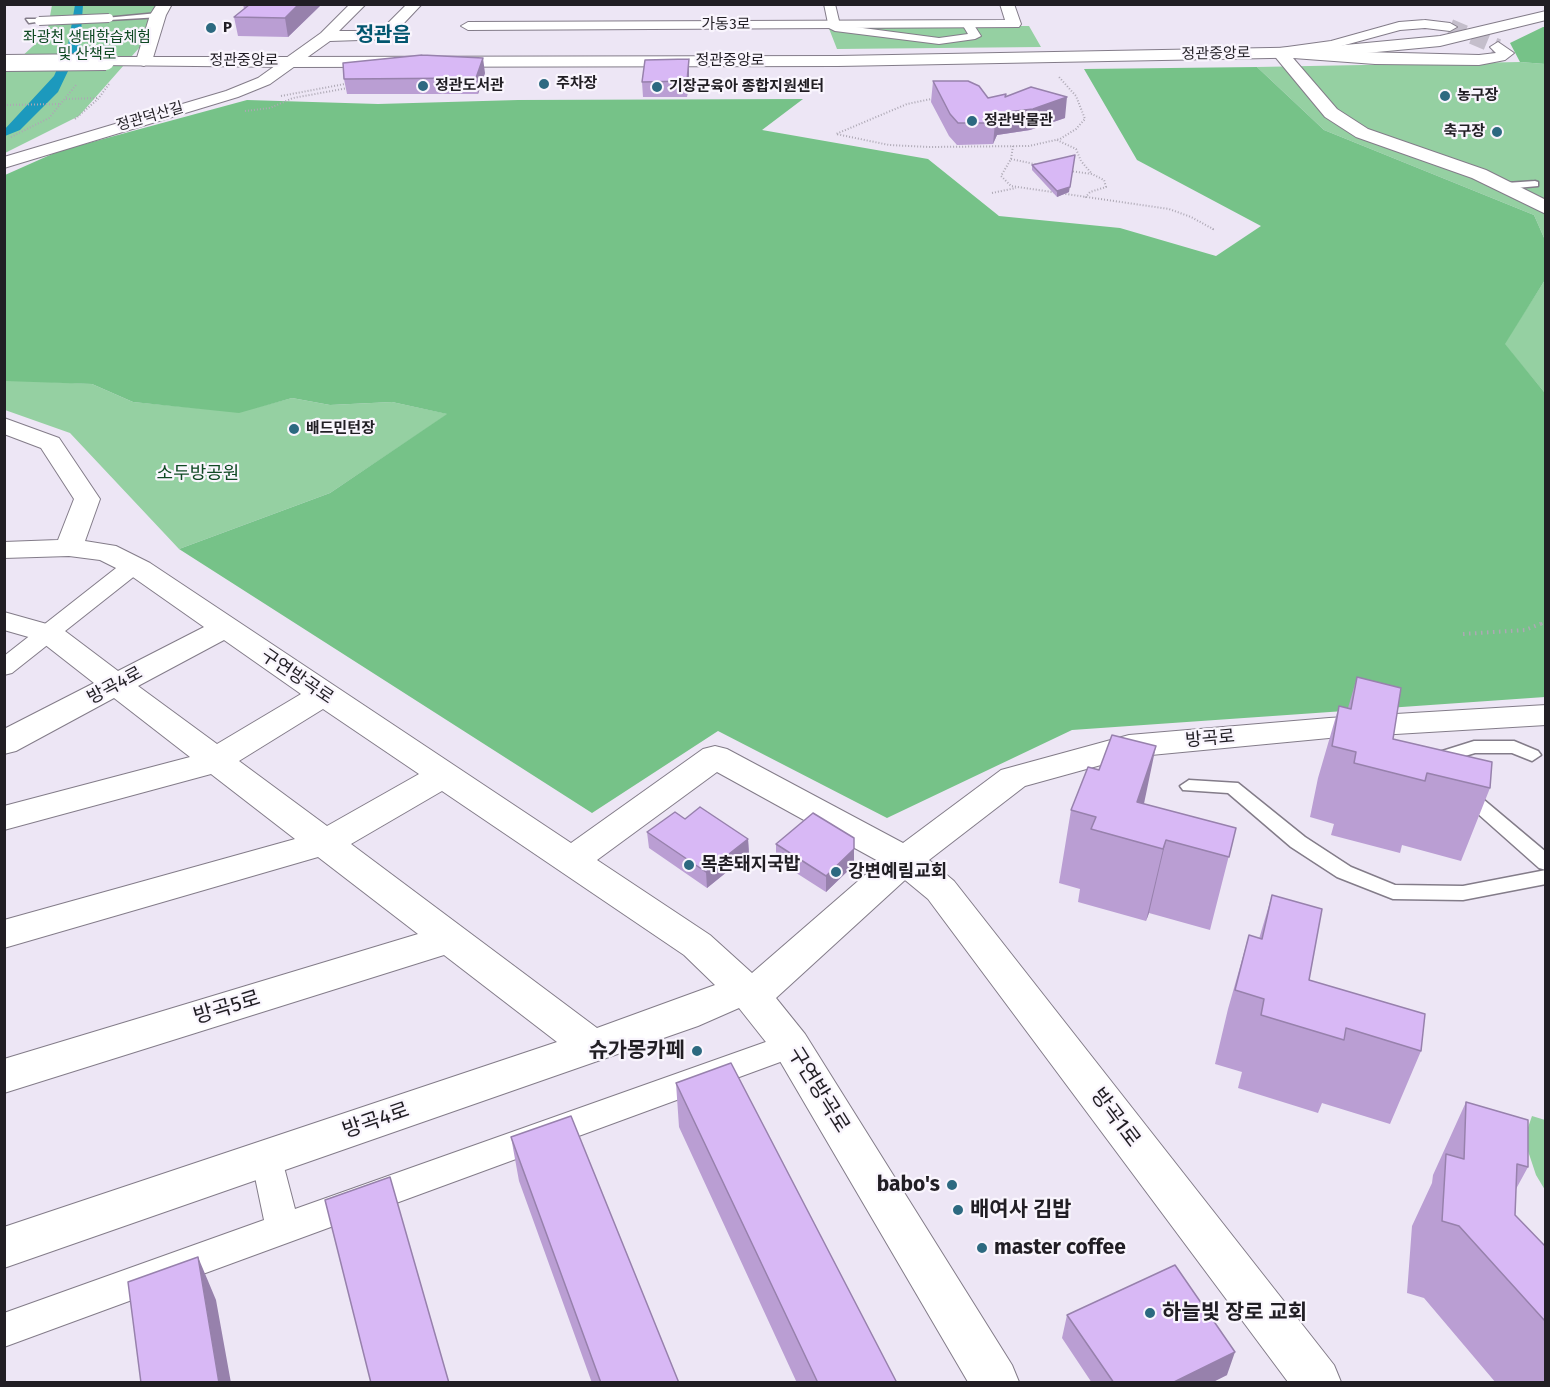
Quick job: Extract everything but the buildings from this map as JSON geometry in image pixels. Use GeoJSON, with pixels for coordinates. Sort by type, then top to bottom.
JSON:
{"type":"FeatureCollection","features":[{"type":"Feature","properties":{"kind":"main road"},"geometry":{"type":"LineString","coordinates":[[137,61],[162,10]]}},
{"type":"Feature","properties":{"kind":"main road","name":"정관중앙로"},"geometry":{"type":"LineString","coordinates":[[5,63],[838,61],[1280,53],[1373,49],[1440,41],[1545,15]]}},
{"type":"Feature","properties":{"kind":"street","name":"정관덕산길"},"geometry":{"type":"LineString","coordinates":[[4,163],[83,137],[232,94],[264,81],[326,36],[359,4]]}},
{"type":"Feature","properties":{"kind":"street"},"geometry":{"type":"LineString","coordinates":[[326,36],[384,36],[415,4]]}},
{"type":"Feature","properties":{"kind":"street","name":"가동3로"},"geometry":{"type":"LineString","coordinates":[[506,9],[468,26],[724,20],[832,24],[1014,24],[1007,4]]}},
{"type":"Feature","properties":{"kind":"street"},"geometry":{"type":"LineString","coordinates":[[818,5],[841,5]]}},
{"type":"Feature","properties":{"kind":"street"},"geometry":{"type":"LineString","coordinates":[[829,5],[832,24],[835,28],[940,45],[975,36],[968,24]]}},
{"type":"Feature","properties":{"kind":"street"},"geometry":{"type":"LineString","coordinates":[[924,6],[929,24]]}},
{"type":"Feature","properties":{"kind":"street"},"geometry":{"type":"LineString","coordinates":[[1280,53],[1332,45],[1399,26],[1425,24],[1450,27]]}},
{"type":"Feature","properties":{"kind":"street"},"geometry":{"type":"LineString","coordinates":[[1280,53],[1375,59],[1479,60],[1500,57],[1506,53],[1498,47]]}},
{"type":"Feature","properties":{"kind":"street"},"geometry":{"type":"LineString","coordinates":[[1280,53],[1331,114],[1362,133],[1506,186],[1545,208]]}},
{"type":"Feature","properties":{"kind":"street"},"geometry":{"type":"LineString","coordinates":[[4,425],[50,443],[87,499],[69,548]]}},
{"type":"Feature","properties":{"kind":"street","name":"구연방곡로"},"geometry":{"type":"LineString","coordinates":[[4,550],[69,548],[106,552],[133,566],[697,945],[749,992],[791,1045],[995,1383]]}},
{"type":"Feature","properties":{"kind":"street"},"geometry":{"type":"LineString","coordinates":[[4,668],[50,634],[133,566]]}},
{"type":"Feature","properties":{"kind":"street"},"geometry":{"type":"LineString","coordinates":[[4,621],[50,634],[591,1046]]}},
{"type":"Feature","properties":{"kind":"street","name":"방곡4로"},"geometry":{"type":"LineString","coordinates":[[4,743],[225,628]]}},
{"type":"Feature","properties":{"kind":"street"},"geometry":{"type":"LineString","coordinates":[[4,818],[214,760],[323,695]]}},
{"type":"Feature","properties":{"kind":"street","name":"방곡로"},"geometry":{"type":"LineString","coordinates":[[749,992],[905,860],[1013,778],[1129,747],[1329,728],[1545,715]]}},
{"type":"Feature","properties":{"kind":"street"},"geometry":{"type":"LineString","coordinates":[[571,861],[715,757],[905,860]]}},
{"type":"Feature","properties":{"kind":"street"},"geometry":{"type":"LineString","coordinates":[[4,934],[323,843],[358,826],[443,775]]}},
{"type":"Feature","properties":{"kind":"street","name":"방곡1로"},"geometry":{"type":"LineString","coordinates":[[905,860],[940,890],[1317,1383]]}},
{"type":"Feature","properties":{"kind":"street","name":"방곡5로"},"geometry":{"type":"LineString","coordinates":[[4,1076],[449,939]]}},
{"type":"Feature","properties":{"kind":"street","name":"방곡4로"},"geometry":{"type":"LineString","coordinates":[[4,1248],[749,992]]}},
{"type":"Feature","properties":{"kind":"street"},"geometry":{"type":"LineString","coordinates":[[4,1330],[791,1045]]}},
{"type":"Feature","properties":{"kind":"street"},"geometry":{"type":"LineString","coordinates":[[267,1158],[283,1229]]}},
{"type":"Feature","properties":{"kind":"lane"},"geometry":{"type":"LineString","coordinates":[[29,21],[109,18],[162,10]]}},
{"type":"Feature","properties":{"kind":"lane"},"geometry":{"type":"LineString","coordinates":[[1506,186],[1535,184]]}},
{"type":"Feature","properties":{"kind":"lane"},"geometry":{"type":"LineString","coordinates":[[1532,755],[1514,747],[1474,747],[1445,756],[1462,791],[1545,863]]}},
{"type":"Feature","properties":{"kind":"lane"},"geometry":{"type":"LineString","coordinates":[[1189,786],[1232,787],[1258,812],[1344,872],[1393,892],[1463,893],[1545,877]]}},
{"type":"Feature","properties":{"kind":"path"},"geometry":{"type":"LineString","coordinates":[[73,122],[137,61]]}},
{"type":"Feature","properties":{"kind":"path"},"geometry":{"type":"LineString","coordinates":[[940,97],[907,104],[836,134],[889,145],[929,147],[1029,146],[1056,140],[1076,129],[1085,119],[1076,96],[1057,76]]}},
{"type":"Feature","properties":{"kind":"path"},"geometry":{"type":"LineString","coordinates":[[236,112],[270,108],[293,98],[358,86]]}},
{"type":"Feature","properties":{"kind":"path"},"geometry":{"type":"LineString","coordinates":[[65,99],[99,98]]}},
{"type":"Feature","properties":{"kind":"path"},"geometry":{"type":"LineString","coordinates":[[4,105],[61,104]]}},
{"type":"Feature","properties":{"kind":"path"},"geometry":{"type":"LineString","coordinates":[[1056,140],[1076,149],[1081,161],[1092,174]]}},
{"type":"Feature","properties":{"kind":"path"},"geometry":{"type":"LineString","coordinates":[[1012,146],[1011,159],[1001,176],[1011,186],[1084,199],[1169,209],[1191,217],[1213,229],[1212,231]]}},
{"type":"Feature","properties":{"kind":"path"},"geometry":{"type":"LineString","coordinates":[[1011,159],[1047,167]]}},
{"type":"Feature","properties":{"kind":"path"},"geometry":{"type":"LineString","coordinates":[[1066,171],[1092,174],[1104,180],[1106,187],[1090,192],[1084,199]]}},
{"type":"Feature","properties":{"kind":"path"},"geometry":{"type":"LineString","coordinates":[[992,193],[1017,188]]}},
{"type":"Feature","properties":{"kind":"path"},"geometry":{"type":"LineString","coordinates":[[1463,634],[1525,630],[1545,622]]}},
{"type":"Feature","properties":{"kind":"green space","name":"좌광천 생태학습체험 및 산책로"},"geometry":{"type":"Polygon","coordinates":[[[52,5],[160,5],[139,48],[79,116],[5,153],[4,73],[47,33],[52,5]]]}},
{"type":"Feature","properties":{"kind":"green space"},"geometry":{"type":"Polygon","coordinates":[[[828,26],[1029,26],[1041,47],[837,49],[828,26]]]}},
{"type":"Feature","properties":{"kind":"green space"},"geometry":{"type":"Polygon","coordinates":[[[1545,27],[1545,64],[1520,62],[1510,43],[1545,27]]]}},
{"type":"Feature","properties":{"kind":"green space"},"geometry":{"type":"Polygon","coordinates":[[[1520,62],[1545,64],[1545,240],[1534,215],[1324,130],[1257,67],[1520,62]]]}},
{"type":"Feature","properties":{"kind":"green space"},"geometry":{"type":"Polygon","coordinates":[[[1257,67],[1324,130],[1534,215],[1545,240],[1545,280],[1505,344],[1545,393],[1545,697],[1072,730],[887,818],[718,731],[592,813],[179,549],[330,493],[447,414],[392,402],[330,405],[292,398],[239,413],[133,402],[92,384],[5,381],[5,175],[59,151],[247,100],[378,104],[518,100],[803,99],[762,130],[928,159],[999,216],[1120,228],[1216,256],[1261,226],[1137,160],[1084,69],[1257,67]]]}},
{"type":"Feature","properties":{"kind":"green space"},"geometry":{"type":"Polygon","coordinates":[[[1545,280],[1545,393],[1504,344],[1545,280]]]}},
{"type":"Feature","properties":{"kind":"green space","name":"소두방공원"},"geometry":{"type":"Polygon","coordinates":[[[5,381],[92,384],[133,402],[239,412],[292,398],[330,405],[392,402],[448,414],[330,493],[179,549],[70,433],[5,410],[5,381]]]}},
{"type":"Feature","properties":{"kind":"green space"},"geometry":{"type":"Polygon","coordinates":[[[1532,1116],[1545,1120],[1545,1190],[1536,1175],[1524,1139],[1532,1116]]]}},
{"type":"Feature","properties":{"kind":"water"},"geometry":{"type":"Polygon","coordinates":[[[75,5],[83,5],[80,46],[58,92],[20,130],[5,136],[4,130],[54,76],[68,45],[75,5]]]}},
{"type":"Feature","properties":{"kind":"tunnel"},"geometry":{"type":"LineString","coordinates":[[1450,27],[1498,47]]}},
{"type":"Feature","properties":{"kind":"place","name":"P"},"geometry":{"type":"Point","coordinates":[211,28]}},
{"type":"Feature","properties":{"kind":"place","name":"주차장"},"geometry":{"type":"Point","coordinates":[544,84]}},
{"type":"Feature","properties":{"kind":"place","name":"정관도서관"},"geometry":{"type":"Point","coordinates":[423,86]}},
{"type":"Feature","properties":{"kind":"place","name":"기장군육아 종합지원센터"},"geometry":{"type":"Point","coordinates":[657,87]}},
{"type":"Feature","properties":{"kind":"place","name":"농구장"},"geometry":{"type":"Point","coordinates":[1445,96]}},
{"type":"Feature","properties":{"kind":"place","name":"정관박물관"},"geometry":{"type":"Point","coordinates":[972,121]}},
{"type":"Feature","properties":{"kind":"place","name":"축구장"},"geometry":{"type":"Point","coordinates":[1497,132]}},
{"type":"Feature","properties":{"kind":"place","name":"배드민턴장"},"geometry":{"type":"Point","coordinates":[294,429]}},
{"type":"Feature","properties":{"kind":"place","name":"목촌돼지국밥"},"geometry":{"type":"Point","coordinates":[689,865]}},
{"type":"Feature","properties":{"kind":"place","name":"강변예림교회"},"geometry":{"type":"Point","coordinates":[836,872]}},
{"type":"Feature","properties":{"kind":"place","name":"슈가몽카페"},"geometry":{"type":"Point","coordinates":[697,1051]}},
{"type":"Feature","properties":{"kind":"place","name":"babo's"},"geometry":{"type":"Point","coordinates":[952,1185]}},
{"type":"Feature","properties":{"kind":"place","name":"배여사 김밥"},"geometry":{"type":"Point","coordinates":[958,1210]}},
{"type":"Feature","properties":{"kind":"place","name":"master coffee"},"geometry":{"type":"Point","coordinates":[982,1248]}},
{"type":"Feature","properties":{"kind":"place","name":"하늘빛 장로 교회"},"geometry":{"type":"Point","coordinates":[1150,1313]}},
{"type":"Feature","properties":{"kind":"district","name":"정관읍"},"geometry":{"type":"Point","coordinates":[383,35]}}]}
